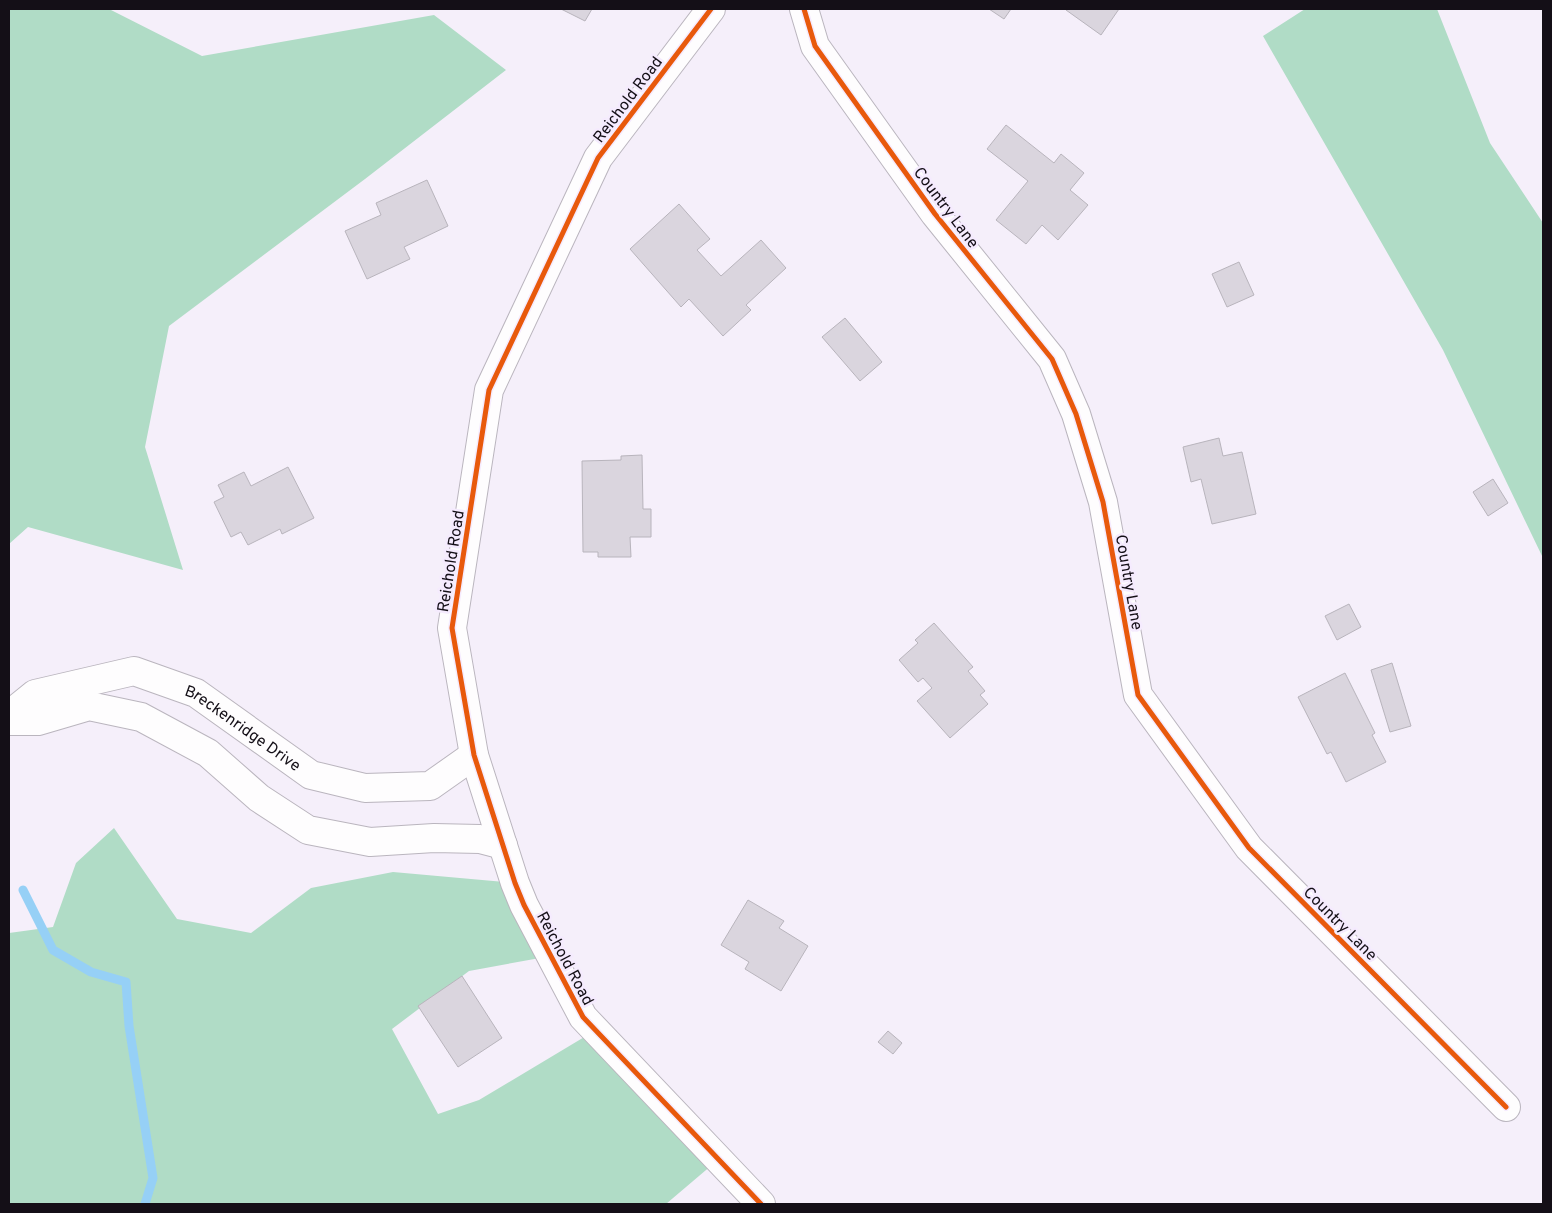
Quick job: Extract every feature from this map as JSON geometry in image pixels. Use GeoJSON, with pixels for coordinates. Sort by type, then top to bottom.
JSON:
{"type":"FeatureCollection","features":[{"type":"Feature","properties":{"kind":"street","name":"Reichold Road"},"geometry":{"type":"LineString","coordinates":[[711,9],[598,158],[489,390],[452,628],[474,755],[503,845],[524,905],[583,1017],[761,1204]]}},
{"type":"Feature","properties":{"kind":"street","name":"Country Lane"},"geometry":{"type":"LineString","coordinates":[[804,9],[815,46],[935,214],[1052,359],[1076,414],[1103,502],[1138,695],[1249,848],[1506,1108]]}},
{"type":"Feature","properties":{"kind":"street","name":"Breckenridge Drive"},"geometry":{"type":"LineString","coordinates":[[9,715],[35,694],[134,672],[196,693],[311,775],[365,788],[430,786],[474,755]]}},
{"type":"Feature","properties":{"kind":"street"},"geometry":{"type":"LineString","coordinates":[[9,721],[38,721],[89,706],[141,717],[208,753],[259,798],[308,830],[370,842],[434,838],[480,839],[503,845]]}},
{"type":"Feature","properties":{"kind":"green space"},"geometry":{"type":"Polygon","coordinates":[[[9,9],[109,9],[202,56],[434,15],[506,70],[365,179],[169,326],[145,447],[183,570],[28,527],[9,544],[9,9]]]}},
{"type":"Feature","properties":{"kind":"green space"},"geometry":{"type":"Polygon","coordinates":[[[1305,9],[1437,9],[1490,143],[1543,223],[1543,558],[1443,350],[1263,36],[1305,9]]]}},
{"type":"Feature","properties":{"kind":"green space"},"geometry":{"type":"Polygon","coordinates":[[[114,828],[177,919],[251,933],[311,888],[393,872],[515,883],[551,956],[469,971],[392,1029],[438,1114],[479,1100],[596,1030],[719,1159],[666,1204],[9,1204],[9,933],[53,927],[76,863],[114,828]]]}},
{"type":"Feature","properties":{"kind":"building"},"geometry":{"type":"Polygon","coordinates":[[[561,9],[592,9],[585,21],[561,9]]]}},
{"type":"Feature","properties":{"kind":"building"},"geometry":{"type":"Polygon","coordinates":[[[989,9],[1011,9],[1004,19],[989,9]]]}},
{"type":"Feature","properties":{"kind":"building"},"geometry":{"type":"Polygon","coordinates":[[[1067,9],[1119,9],[1101,35],[1067,9]]]}},
{"type":"Feature","properties":{"kind":"building"},"geometry":{"type":"Polygon","coordinates":[[[1006,125],[1054,163],[1061,154],[1084,173],[1070,190],[1088,205],[1058,240],[1042,225],[1026,244],[996,220],[1028,181],[987,149],[1006,125]]]}},
{"type":"Feature","properties":{"kind":"building"},"geometry":{"type":"Polygon","coordinates":[[[427,180],[448,226],[404,247],[410,259],[367,279],[345,231],[381,215],[376,203],[427,180]]]}},
{"type":"Feature","properties":{"kind":"building"},"geometry":{"type":"Polygon","coordinates":[[[679,204],[710,239],[697,250],[721,276],[761,240],[786,268],[746,305],[751,310],[723,336],[689,299],[681,307],[630,249],[679,204]]]}},
{"type":"Feature","properties":{"kind":"building"},"geometry":{"type":"Polygon","coordinates":[[[1239,262],[1254,295],[1227,307],[1212,274],[1239,262]]]}},
{"type":"Feature","properties":{"kind":"building"},"geometry":{"type":"Polygon","coordinates":[[[845,318],[882,362],[860,381],[822,337],[845,318]]]}},
{"type":"Feature","properties":{"kind":"building"},"geometry":{"type":"Polygon","coordinates":[[[1219,438],[1223,456],[1242,452],[1256,514],[1212,524],[1201,479],[1191,482],[1183,447],[1219,438]]]}},
{"type":"Feature","properties":{"kind":"building"},"geometry":{"type":"Polygon","coordinates":[[[642,455],[643,509],[651,509],[651,537],[630,537],[631,557],[598,557],[598,552],[583,552],[582,461],[621,460],[621,456],[642,455]]]}},
{"type":"Feature","properties":{"kind":"building"},"geometry":{"type":"Polygon","coordinates":[[[288,467],[314,518],[282,534],[280,529],[248,545],[241,532],[231,537],[214,502],[224,497],[218,485],[244,472],[251,486],[288,467]]]}},
{"type":"Feature","properties":{"kind":"building"},"geometry":{"type":"Polygon","coordinates":[[[1493,479],[1508,503],[1488,516],[1473,492],[1493,479]]]}},
{"type":"Feature","properties":{"kind":"building"},"geometry":{"type":"Polygon","coordinates":[[[1349,604],[1361,627],[1337,640],[1325,616],[1349,604]]]}},
{"type":"Feature","properties":{"kind":"building"},"geometry":{"type":"Polygon","coordinates":[[[934,623],[973,667],[968,671],[985,691],[980,695],[988,704],[950,738],[917,701],[932,688],[923,678],[918,682],[899,660],[918,643],[915,640],[934,623]]]}},
{"type":"Feature","properties":{"kind":"building"},"geometry":{"type":"Polygon","coordinates":[[[1392,663],[1411,726],[1390,732],[1371,670],[1392,663]]]}},
{"type":"Feature","properties":{"kind":"building"},"geometry":{"type":"Polygon","coordinates":[[[1345,673],[1375,733],[1372,735],[1386,762],[1346,782],[1331,752],[1327,754],[1298,697],[1345,673]]]}},
{"type":"Feature","properties":{"kind":"building"},"geometry":{"type":"Polygon","coordinates":[[[748,900],[784,921],[779,928],[808,946],[781,991],[745,969],[749,962],[721,945],[748,900]]]}},
{"type":"Feature","properties":{"kind":"building"},"geometry":{"type":"Polygon","coordinates":[[[462,976],[502,1038],[458,1067],[418,1006],[462,976]]]}},
{"type":"Feature","properties":{"kind":"building"},"geometry":{"type":"Polygon","coordinates":[[[888,1031],[902,1043],[893,1054],[878,1042],[888,1031]]]}},
{"type":"Feature","properties":{"kind":"waterway"},"geometry":{"type":"LineString","coordinates":[[23,890],[53,950],[91,972],[126,982],[129,1026],[153,1178],[145,1204]]}},
{"type":"Feature","properties":{"kind":"cycle path"},"geometry":{"type":"LineString","coordinates":[[711,9],[598,158],[489,390],[452,628],[474,755],[515,883],[524,905],[583,1017],[761,1204]]}},
{"type":"Feature","properties":{"kind":"cycle path"},"geometry":{"type":"LineString","coordinates":[[804,9],[815,46],[935,214],[1052,359],[1076,414],[1103,502],[1138,695],[1249,848],[1506,1107]]}}]}
